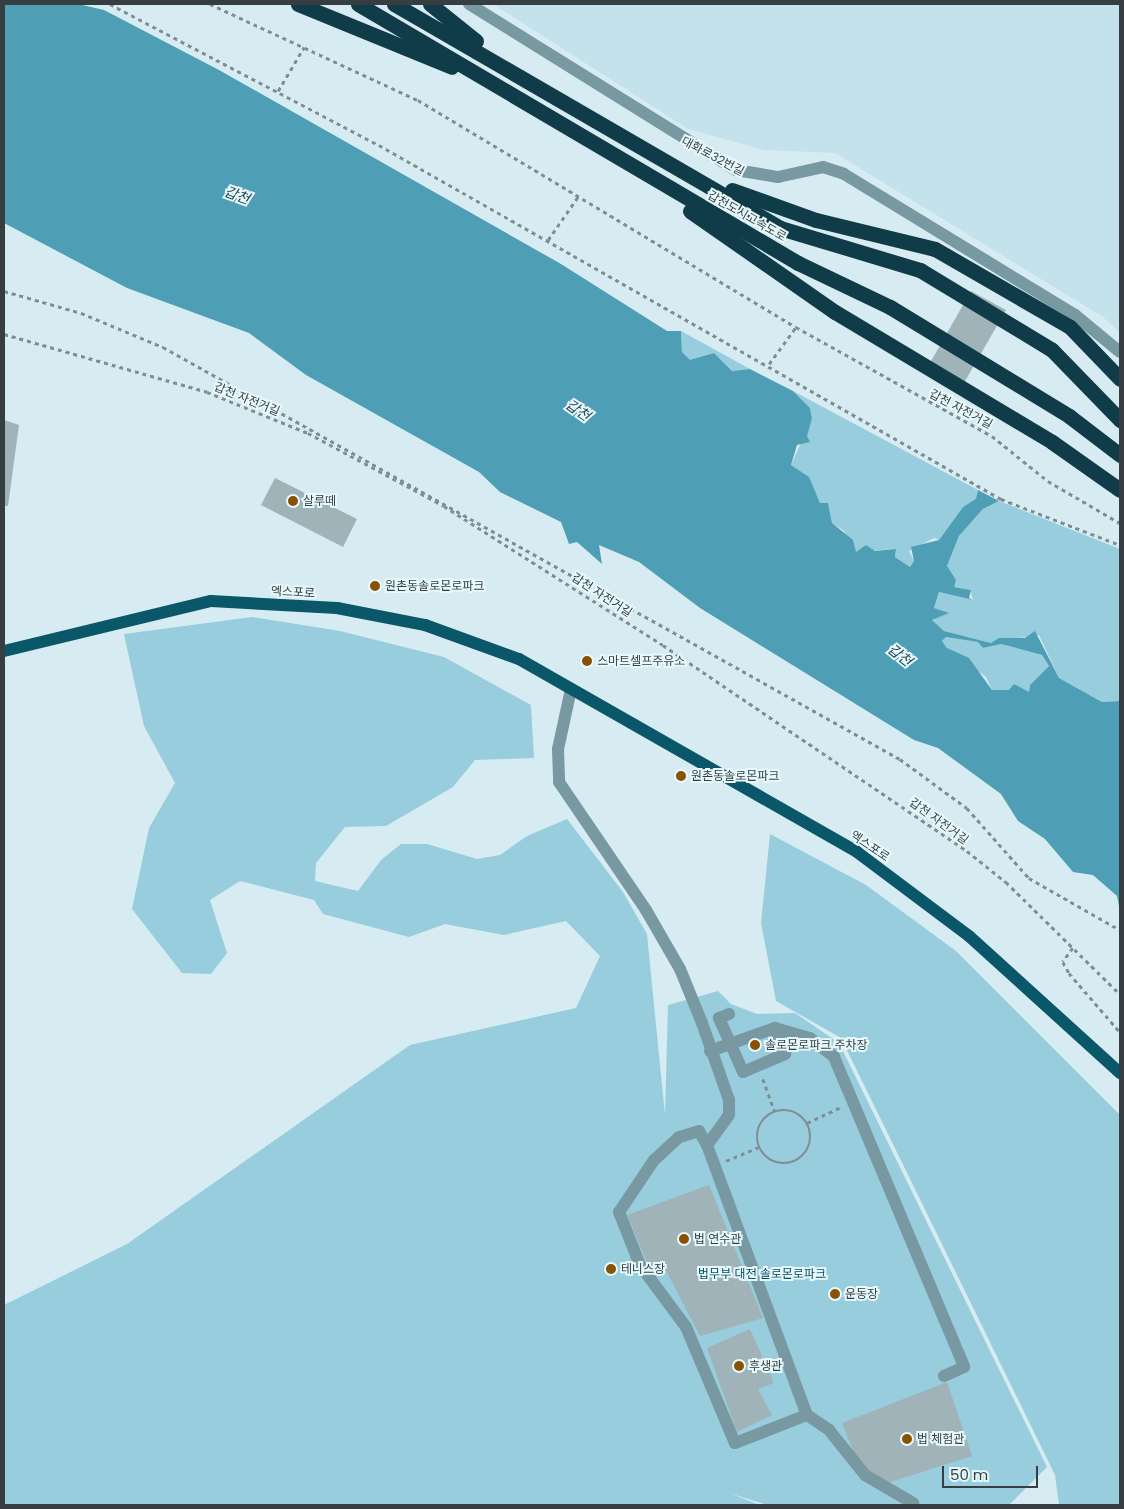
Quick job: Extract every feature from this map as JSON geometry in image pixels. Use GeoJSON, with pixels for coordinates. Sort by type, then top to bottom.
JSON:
{"type":"FeatureCollection","features":[{"type":"Feature","properties":{"kind":"highway"},"geometry":{"type":"LineString","coordinates":[[298,4],[399,48],[485,79]]}},
{"type":"Feature","properties":{"kind":"highway","name":"갑천도시고속도로"},"geometry":{"type":"LineString","coordinates":[[358,4],[798,263],[890,307],[1069,416],[1120,455]]}},
{"type":"Feature","properties":{"kind":"highway","name":"갑천도시고속도로"},"geometry":{"type":"LineString","coordinates":[[394,4],[500,62],[780,228],[920,270],[1052,350],[1120,420]]}},
{"type":"Feature","properties":{"kind":"highway"},"geometry":{"type":"LineString","coordinates":[[430,4],[500,62]]}},
{"type":"Feature","properties":{"kind":"highway"},"geometry":{"type":"LineString","coordinates":[[585,139],[835,312],[1052,442],[1120,490]]}},
{"type":"Feature","properties":{"kind":"highway"},"geometry":{"type":"LineString","coordinates":[[682,169],[778,210],[935,249],[1070,327],[1120,380]]}},
{"type":"Feature","properties":{"kind":"main road","name":"엑스포로"},"geometry":{"type":"LineString","coordinates":[[6,652],[211,601],[337,608],[425,625],[519,659],[858,852],[968,936],[1120,1073]]}},
{"type":"Feature","properties":{"kind":"street","name":"대화로32번길"},"geometry":{"type":"LineString","coordinates":[[469,4],[736,170],[778,177],[823,167],[844,174],[1075,315],[1120,352]]}},
{"type":"Feature","properties":{"kind":"street"},"geometry":{"type":"LineString","coordinates":[[571,689],[558,749],[559,782],[646,910],[680,969],[729,1100],[729,1115],[708,1145]]}},
{"type":"Feature","properties":{"kind":"street"},"geometry":{"type":"LineString","coordinates":[[729,1014],[719,1018],[743,1072],[785,1054],[775,1028]]}},
{"type":"Feature","properties":{"kind":"street"},"geometry":{"type":"LineString","coordinates":[[710,1051],[775,1028],[810,1038],[834,1057],[964,1367],[944,1376]]}},
{"type":"Feature","properties":{"kind":"street"},"geometry":{"type":"LineString","coordinates":[[807,1415],[735,1443],[686,1326],[640,1264],[619,1212],[654,1160],[679,1137],[699,1132],[708,1145],[714,1167],[807,1415],[829,1430],[865,1475],[913,1503]]}},
{"type":"Feature","properties":{"kind":"path"},"geometry":{"type":"LineString","coordinates":[[110,4],[278,91],[548,240],[769,364],[1001,499],[1120,545]]}},
{"type":"Feature","properties":{"kind":"path","name":"갑천 자전거길"},"geometry":{"type":"LineString","coordinates":[[210,4],[418,100],[796,327],[992,436],[1048,481],[1120,523]]}},
{"type":"Feature","properties":{"kind":"path"},"geometry":{"type":"LineString","coordinates":[[278,91],[304,47]]}},
{"type":"Feature","properties":{"kind":"path"},"geometry":{"type":"LineString","coordinates":[[548,240],[579,195]]}},
{"type":"Feature","properties":{"kind":"path"},"geometry":{"type":"LineString","coordinates":[[4,291],[81,313],[163,347],[900,759],[967,808],[1029,878],[1120,930]]}},
{"type":"Feature","properties":{"kind":"path"},"geometry":{"type":"LineString","coordinates":[[769,364],[796,327]]}},
{"type":"Feature","properties":{"kind":"path","name":"갑천 자전거길"},"geometry":{"type":"LineString","coordinates":[[4,334],[207,392],[308,433],[444,506],[889,796],[1006,882],[1120,994]]}},
{"type":"Feature","properties":{"kind":"path"},"geometry":{"type":"LineString","coordinates":[[1074,948],[1063,962],[1069,973],[1120,1032]]}},
{"type":"Feature","properties":{"kind":"path"},"geometry":{"type":"LineString","coordinates":[[763,1079],[775,1112]]}},
{"type":"Feature","properties":{"kind":"path"},"geometry":{"type":"LineString","coordinates":[[807,1123],[854,1101]]}},
{"type":"Feature","properties":{"kind":"path"},"geometry":{"type":"LineString","coordinates":[[775,1112],[793,1112],[807,1123],[808,1149],[796,1161],[771,1160],[759,1148],[762,1122],[775,1112]]}},
{"type":"Feature","properties":{"kind":"path"},"geometry":{"type":"LineString","coordinates":[[714,1167],[759,1148]]}},
{"type":"Feature","properties":{"kind":"shaded area"},"geometry":{"type":"Polygon","coordinates":[[[493,4],[1120,4],[1120,333],[1103,317],[835,153],[764,150],[688,129],[493,4]]]}},
{"type":"Feature","properties":{"kind":"green space"},"geometry":{"type":"Polygon","coordinates":[[[681,331],[750,369],[732,371],[714,353],[690,361],[682,352],[681,331]]]}},
{"type":"Feature","properties":{"kind":"green space"},"geometry":{"type":"Polygon","coordinates":[[[793,391],[978,490],[977,499],[963,507],[939,540],[934,538],[909,551],[914,561],[910,567],[895,557],[896,549],[856,552],[844,531],[832,523],[828,503],[820,503],[808,477],[791,465],[812,418],[810,408],[793,391]]]}},
{"type":"Feature","properties":{"kind":"green space"},"geometry":{"type":"Polygon","coordinates":[[[999,501],[1120,549],[1120,701],[1102,702],[1059,678],[1039,635],[991,643],[944,631],[932,620],[948,613],[934,608],[939,592],[973,600],[970,590],[954,587],[947,566],[959,536],[983,509],[999,501]]]}},
{"type":"Feature","properties":{"kind":"green space","name":"법무부 대전 솔로몬로파크"},"geometry":{"type":"Polygon","coordinates":[[[252,617],[340,631],[444,657],[531,705],[534,758],[475,760],[453,787],[386,826],[345,827],[316,863],[315,881],[358,891],[381,860],[401,844],[427,844],[477,859],[500,855],[527,836],[567,819],[623,892],[647,934],[665,1115],[668,1005],[718,991],[731,1004],[757,1014],[795,1013],[839,1043],[1047,1467],[1009,1505],[767,1505],[729,1493],[760,1505],[4,1505],[4,1305],[127,1244],[410,1045],[576,1008],[600,956],[566,921],[504,935],[445,924],[409,937],[323,914],[314,900],[240,881],[210,900],[227,953],[211,974],[182,973],[132,909],[149,828],[175,783],[144,726],[124,634],[252,617]]]}},
{"type":"Feature","properties":{"kind":"green space"},"geometry":{"type":"Polygon","coordinates":[[[946,637],[979,642],[983,648],[1001,644],[1042,655],[1049,666],[1030,685],[1029,692],[992,690],[986,677],[947,648],[942,641],[946,637]]]}},
{"type":"Feature","properties":{"kind":"green space"},"geometry":{"type":"Polygon","coordinates":[[[770,834],[866,885],[956,951],[1120,1115],[1120,1505],[1059,1505],[1055,1475],[841,1038],[776,1001],[761,923],[770,834]]]}},
{"type":"Feature","properties":{"kind":"water","name":"갑천"},"geometry":{"type":"Polygon","coordinates":[[[4,4],[78,4],[104,10],[219,70],[561,264],[667,331],[681,331],[682,352],[690,360],[714,353],[732,371],[750,369],[793,391],[810,408],[812,418],[807,436],[810,442],[797,445],[791,465],[809,477],[820,503],[828,503],[832,523],[853,540],[856,552],[866,545],[875,551],[896,549],[895,557],[910,567],[914,561],[911,547],[939,540],[963,507],[976,499],[978,490],[999,501],[983,509],[959,536],[947,566],[956,580],[954,587],[971,590],[969,598],[973,600],[939,592],[934,608],[949,613],[932,620],[944,631],[991,643],[999,638],[1025,638],[1035,631],[1059,678],[1102,702],[1120,701],[1120,911],[1117,896],[1093,875],[1073,872],[1045,839],[1018,821],[1001,794],[938,748],[914,740],[700,608],[639,562],[599,545],[602,564],[577,542],[569,544],[561,522],[500,492],[479,472],[306,375],[249,333],[127,288],[4,223],[4,4]],[[946,637],[942,641],[947,648],[969,658],[992,690],[1009,690],[1014,684],[1029,692],[1030,685],[1049,666],[1042,655],[1001,644],[983,648],[978,642],[946,637]]]}},
{"type":"Feature","properties":{"kind":"building"},"geometry":{"type":"Polygon","coordinates":[[[971,291],[1006,310],[964,383],[930,363],[971,291]]]}},
{"type":"Feature","properties":{"kind":"building"},"geometry":{"type":"Polygon","coordinates":[[[4,420],[19,425],[8,506],[4,506],[4,420]]]}},
{"type":"Feature","properties":{"kind":"building"},"geometry":{"type":"Polygon","coordinates":[[[275,478],[357,519],[343,547],[261,505],[275,478]]]}},
{"type":"Feature","properties":{"kind":"building","name":"법 연수관"},"geometry":{"type":"Polygon","coordinates":[[[709,1185],[763,1318],[700,1336],[662,1263],[649,1267],[627,1215],[709,1185]]]}},
{"type":"Feature","properties":{"kind":"building","name":"후생관"},"geometry":{"type":"Polygon","coordinates":[[[750,1329],[774,1383],[758,1389],[772,1415],[737,1432],[707,1348],[750,1329]]]}},
{"type":"Feature","properties":{"kind":"building","name":"법 체험관"},"geometry":{"type":"Polygon","coordinates":[[[947,1382],[972,1456],[884,1484],[860,1468],[842,1423],[947,1382]]]}},
{"type":"Feature","properties":{"kind":"place","name":"살루떼"},"geometry":{"type":"Point","coordinates":[293,501]}},
{"type":"Feature","properties":{"kind":"place","name":"원촌동솔로몬로파크"},"geometry":{"type":"Point","coordinates":[375,586]}},
{"type":"Feature","properties":{"kind":"place","name":"스마트셀프주유소"},"geometry":{"type":"Point","coordinates":[587,661]}},
{"type":"Feature","properties":{"kind":"place","name":"원촌동솔로몬파크"},"geometry":{"type":"Point","coordinates":[681,776]}},
{"type":"Feature","properties":{"kind":"place","name":"솔로몬로파크 주차장"},"geometry":{"type":"Point","coordinates":[755,1045]}},
{"type":"Feature","properties":{"kind":"place","name":"법 연수관"},"geometry":{"type":"Point","coordinates":[684,1239]}},
{"type":"Feature","properties":{"kind":"place","name":"테니스장"},"geometry":{"type":"Point","coordinates":[611,1269]}},
{"type":"Feature","properties":{"kind":"place","name":"운동장"},"geometry":{"type":"Point","coordinates":[835,1294]}},
{"type":"Feature","properties":{"kind":"place","name":"후생관"},"geometry":{"type":"Point","coordinates":[739,1366]}},
{"type":"Feature","properties":{"kind":"place","name":"법 체험관"},"geometry":{"type":"Point","coordinates":[907,1439]}}]}
